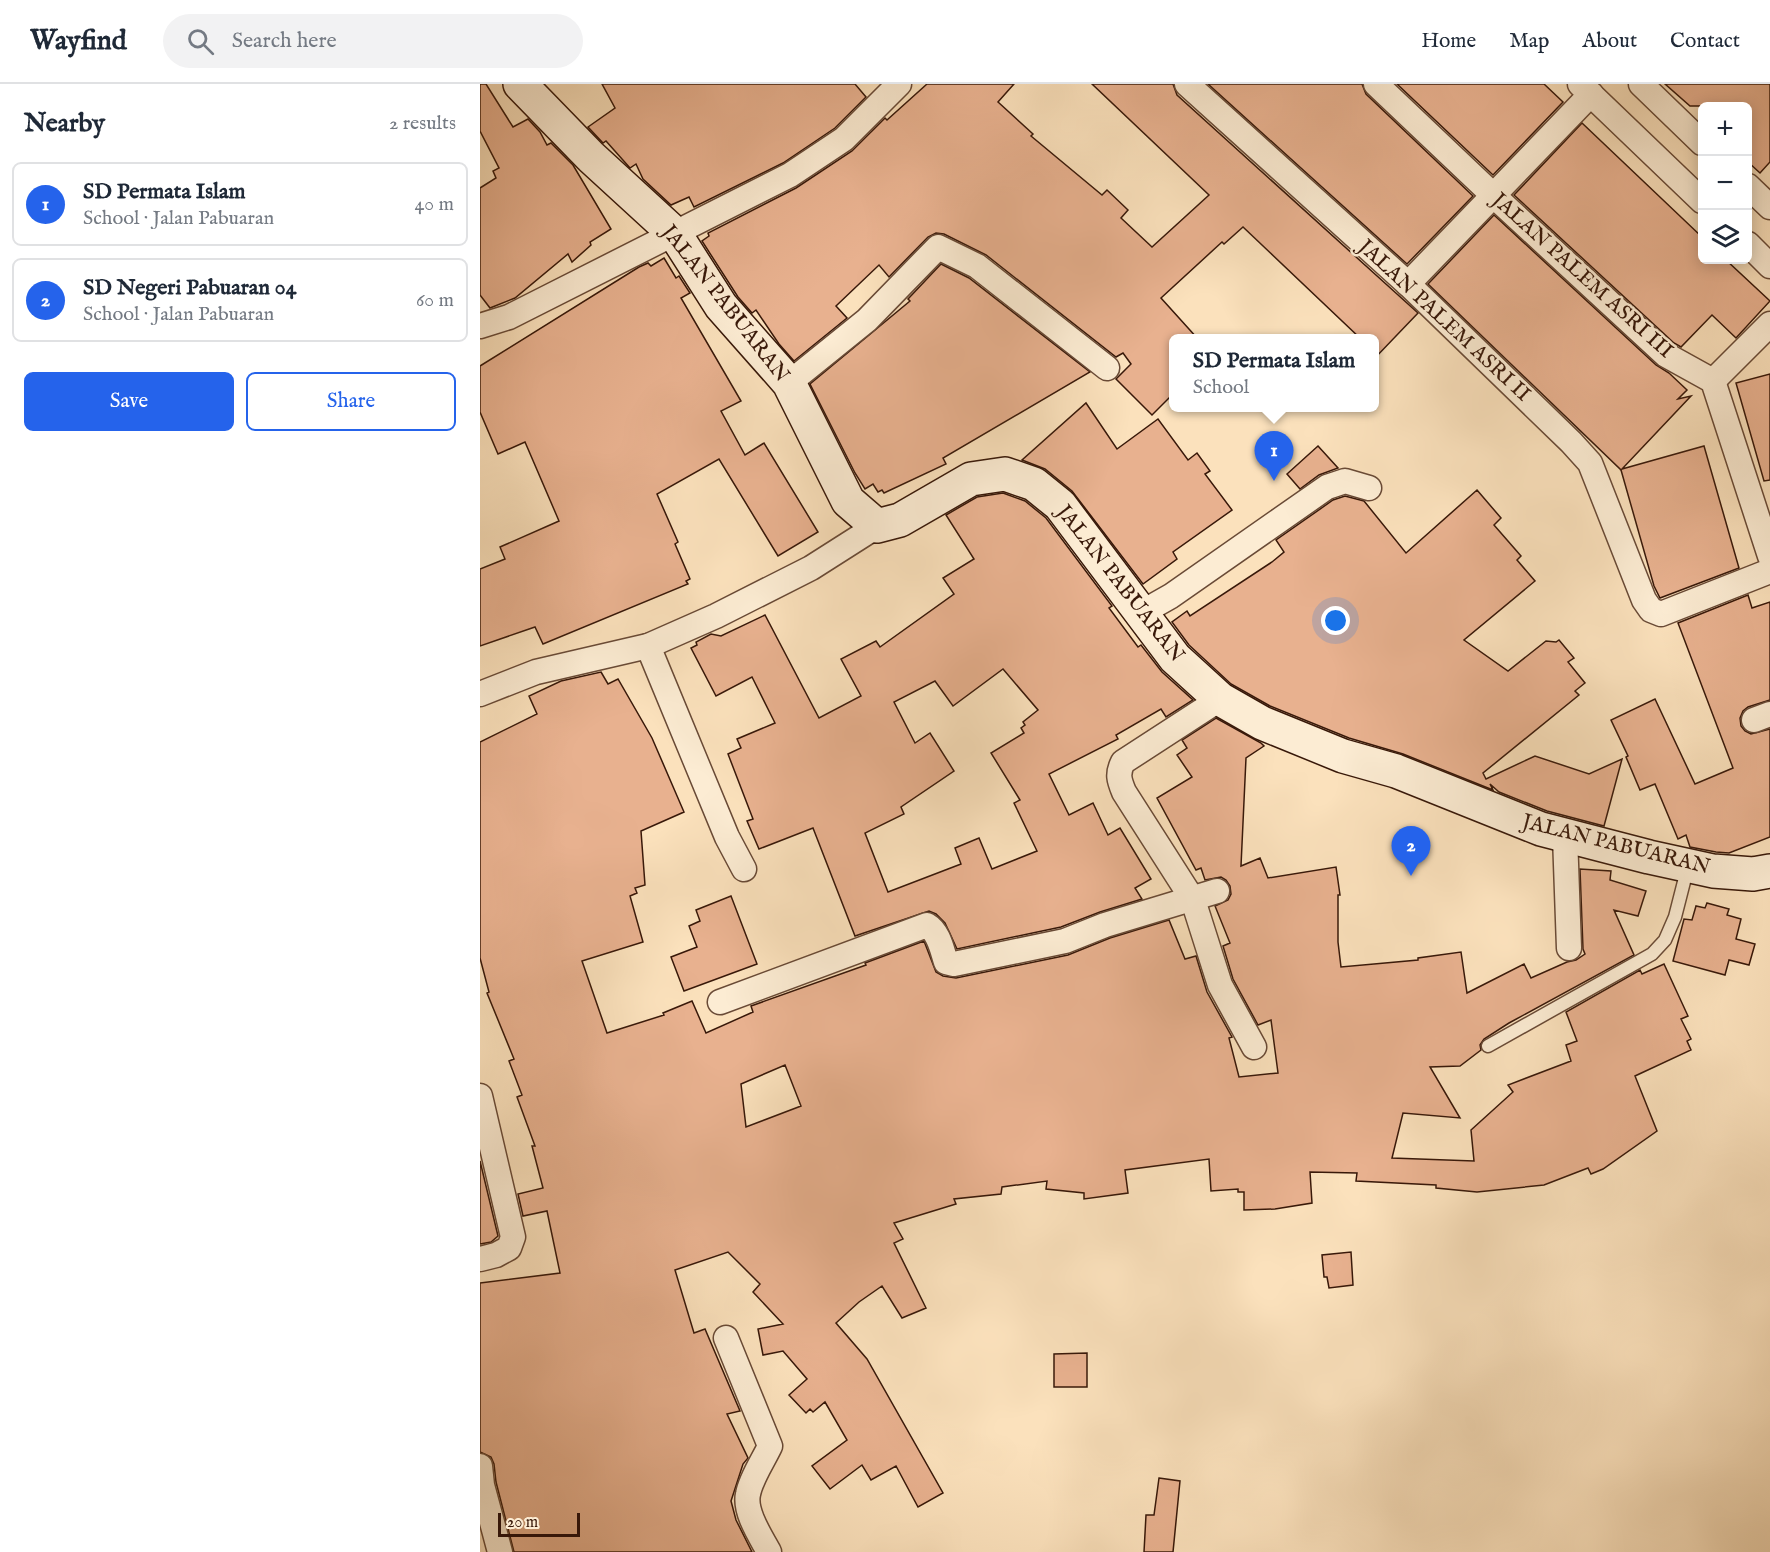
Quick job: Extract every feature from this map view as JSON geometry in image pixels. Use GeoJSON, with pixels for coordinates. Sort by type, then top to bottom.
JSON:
{"type":"FeatureCollection","features":[{"type":"Feature","properties":{"kind":"street","name":"JALAN PABUARAN"},"geometry":{"type":"LineString","coordinates":[[520,84],[591,156],[675,234],[721,306],[789,383],[848,501],[877,526],[900,520],[971,479],[1005,474],[1034,484],[1060,505],[1175,658],[1220,699],[1262,723],[1343,756],[1396,771],[1541,830],[1713,870],[1753,874],[1770,871]]}},
{"type":"Feature","properties":{"kind":"street"},"geometry":{"type":"LineString","coordinates":[[480,326],[509,317],[790,175],[844,139],[899,84]]}},
{"type":"Feature","properties":{"kind":"street","name":"JALAN PALEM ASRI II"},"geometry":{"type":"LineString","coordinates":[[1186,84],[1408,284],[1590,463],[1644,600],[1651,610],[1661,614],[1770,571]]}},
{"type":"Feature","properties":{"kind":"street","name":"JALAN PALEM ASRI III"},"geometry":{"type":"LineString","coordinates":[[1376,84],[1666,355],[1713,381]]}},
{"type":"Feature","properties":{"kind":"street"},"geometry":{"type":"LineString","coordinates":[[1641,84],[1698,139]]}},
{"type":"Feature","properties":{"kind":"street"},"geometry":{"type":"LineString","coordinates":[[1408,284],[1494,196],[1586,89],[1698,197]]}},
{"type":"Feature","properties":{"kind":"street"},"geometry":{"type":"LineString","coordinates":[[1756,184],[1770,207]]}},
{"type":"Feature","properties":{"kind":"street"},"geometry":{"type":"LineString","coordinates":[[789,383],[867,320],[938,247],[977,266],[1107,368]]}},
{"type":"Feature","properties":{"kind":"street"},"geometry":{"type":"LineString","coordinates":[[1752,248],[1770,266]]}},
{"type":"Feature","properties":{"kind":"street"},"geometry":{"type":"LineString","coordinates":[[1770,324],[1713,381],[1770,556]]}},
{"type":"Feature","properties":{"kind":"street"},"geometry":{"type":"LineString","coordinates":[[1141,613],[1177,592],[1326,488],[1345,481],[1369,488]]}},
{"type":"Feature","properties":{"kind":"street"},"geometry":{"type":"LineString","coordinates":[[480,694],[536,672],[648,646],[716,616],[811,568],[877,526]]}},
{"type":"Feature","properties":{"kind":"street"},"geometry":{"type":"LineString","coordinates":[[648,646],[727,837],[744,869]]}},
{"type":"Feature","properties":{"kind":"street"},"geometry":{"type":"LineString","coordinates":[[1220,699],[1123,762],[1119,771],[1119,779],[1124,792],[1193,900],[1220,985],[1254,1047]]}},
{"type":"Feature","properties":{"kind":"street"},"geometry":{"type":"LineString","coordinates":[[1565,836],[1569,948]]}},
{"type":"Feature","properties":{"kind":"street"},"geometry":{"type":"LineString","coordinates":[[720,1002],[927,925],[936,935],[946,962],[954,964],[1065,941],[1106,925],[1217,891]]}},
{"type":"Feature","properties":{"kind":"street"},"geometry":{"type":"LineString","coordinates":[[480,1096],[513,1237],[509,1248],[496,1256],[480,1259]]}},
{"type":"Feature","properties":{"kind":"street"},"geometry":{"type":"LineString","coordinates":[[726,1338],[770,1446],[748,1493],[747,1503],[769,1552]]}},
{"type":"Feature","properties":{"kind":"street"},"geometry":{"type":"LineString","coordinates":[[480,1466],[482,1485],[500,1552]]}},
{"type":"Feature","properties":{"kind":"lane"},"geometry":{"type":"LineString","coordinates":[[1488,1046],[1652,954],[1665,940],[1675,917],[1689,865]]}},
{"type":"Feature","properties":{"kind":"building"},"geometry":{"type":"Polygon","coordinates":[[[480,84],[486,84],[513,127],[528,119],[540,132],[547,145],[551,143],[573,165],[611,229],[590,242],[591,245],[572,262],[568,254],[515,298],[490,308],[480,295],[480,188],[496,178],[493,171],[499,168],[480,131],[480,84]]]}},
{"type":"Feature","properties":{"kind":"building"},"geometry":{"type":"Polygon","coordinates":[[[602,84],[855,84],[866,97],[835,128],[783,163],[694,207],[689,197],[671,205],[643,179],[636,164],[630,168],[606,141],[603,143],[588,127],[615,108],[602,84]]]}},
{"type":"Feature","properties":{"kind":"building"},"geometry":{"type":"Polygon","coordinates":[[[927,84],[1014,84],[998,102],[1033,134],[1031,136],[1102,195],[1107,190],[1128,210],[1121,218],[1152,247],[1209,195],[1092,84],[1173,84],[1177,95],[1418,313],[1379,354],[1379,334],[1356,334],[1243,227],[1224,244],[1222,242],[1161,298],[1193,334],[1169,334],[1169,398],[1152,415],[1116,379],[1131,364],[1123,353],[1116,357],[986,255],[944,234],[936,233],[928,237],[889,277],[879,265],[836,306],[847,318],[794,361],[779,344],[756,310],[752,313],[738,297],[702,241],[709,236],[708,233],[796,188],[852,151],[885,118],[887,120],[927,84]]]}},
{"type":"Feature","properties":{"kind":"building"},"geometry":{"type":"Polygon","coordinates":[[[1208,84],[1362,84],[1366,94],[1473,196],[1407,264],[1208,84]]]}},
{"type":"Feature","properties":{"kind":"building"},"geometry":{"type":"Polygon","coordinates":[[[1397,84],[1544,84],[1563,102],[1493,175],[1397,84]]]}},
{"type":"Feature","properties":{"kind":"building"},"geometry":{"type":"Polygon","coordinates":[[[1665,84],[1770,84],[1770,162],[1760,173],[1752,166],[1752,102],[1698,102],[1698,106],[1690,106],[1665,84]]]}},
{"type":"Feature","properties":{"kind":"building"},"geometry":{"type":"Polygon","coordinates":[[[1582,123],[1698,233],[1698,264],[1730,264],[1770,301],[1736,338],[1712,315],[1681,347],[1514,195],[1582,123]]]}},
{"type":"Feature","properties":{"kind":"building"},"geometry":{"type":"Polygon","coordinates":[[[1494,215],[1656,365],[1669,373],[1687,390],[1678,399],[1691,396],[1622,469],[1704,446],[1739,568],[1660,598],[1654,586],[1621,470],[1428,284],[1494,215]]]}},
{"type":"Feature","properties":{"kind":"building"},"geometry":{"type":"Polygon","coordinates":[[[664,258],[676,278],[679,276],[690,293],[681,298],[741,401],[721,411],[745,455],[764,443],[818,532],[778,556],[719,459],[657,494],[678,542],[675,544],[690,579],[686,581],[688,584],[543,644],[535,627],[480,646],[480,569],[505,559],[500,547],[559,521],[525,442],[498,454],[480,412],[480,366],[639,267],[648,263],[651,266],[664,258]]]}},
{"type":"Feature","properties":{"kind":"building"},"geometry":{"type":"Polygon","coordinates":[[[941,264],[969,278],[1090,372],[943,458],[946,464],[884,493],[882,490],[878,492],[873,484],[865,489],[810,384],[910,301],[908,299],[941,264]]]}},
{"type":"Feature","properties":{"kind":"building"},"geometry":{"type":"Polygon","coordinates":[[[1770,374],[1770,480],[1764,481],[1736,383],[1770,374]]]}},
{"type":"Feature","properties":{"kind":"building"},"geometry":{"type":"Polygon","coordinates":[[[1086,403],[1117,449],[1158,419],[1188,460],[1197,453],[1210,471],[1205,474],[1232,510],[1173,552],[1177,559],[1143,584],[1072,491],[1045,469],[1022,460],[1086,403]]]}},
{"type":"Feature","properties":{"kind":"building"},"geometry":{"type":"Polygon","coordinates":[[[1318,446],[1338,468],[1319,475],[1300,489],[1287,474],[1318,446]]]}},
{"type":"Feature","properties":{"kind":"building"},"geometry":{"type":"Polygon","coordinates":[[[1477,490],[1501,518],[1494,525],[1521,556],[1517,560],[1535,581],[1464,640],[1508,671],[1546,641],[1559,640],[1574,658],[1568,662],[1585,683],[1575,691],[1579,695],[1483,773],[1486,779],[1535,756],[1589,774],[1622,759],[1604,826],[1547,811],[1499,792],[1490,784],[1493,790],[1403,754],[1349,738],[1270,706],[1231,684],[1189,645],[1172,622],[1187,611],[1190,616],[1272,562],[1284,552],[1276,540],[1333,500],[1345,496],[1364,501],[1406,553],[1477,490]]]}},
{"type":"Feature","properties":{"kind":"building"},"geometry":{"type":"Polygon","coordinates":[[[1003,493],[1025,501],[1046,518],[1112,606],[1109,608],[1138,647],[1141,645],[1162,672],[1193,700],[1166,717],[1161,709],[1116,735],[1118,739],[1049,774],[1069,815],[1093,803],[1108,835],[1120,828],[1151,879],[1135,888],[1142,899],[1061,927],[957,949],[945,923],[929,911],[855,936],[813,828],[759,849],[747,821],[753,819],[728,754],[741,748],[737,739],[775,723],[752,677],[716,696],[691,648],[697,645],[696,642],[711,634],[721,636],[765,615],[819,718],[861,696],[841,659],[876,641],[880,647],[954,594],[943,578],[974,559],[946,515],[977,497],[1003,493]],[[1003,669],[953,706],[935,681],[894,702],[915,743],[930,733],[954,771],[901,807],[904,814],[865,833],[888,892],[961,864],[955,848],[979,838],[992,869],[1037,851],[1014,803],[1020,800],[991,753],[1024,733],[1021,728],[1025,725],[1023,722],[1038,710],[1003,669]]]}},
{"type":"Feature","properties":{"kind":"building"},"geometry":{"type":"Polygon","coordinates":[[[1748,595],[1752,608],[1770,602],[1770,700],[1748,707],[1740,718],[1741,726],[1751,734],[1770,729],[1770,837],[1729,853],[1716,852],[1690,847],[1686,835],[1678,839],[1655,784],[1640,790],[1626,757],[1628,756],[1611,720],[1655,699],[1695,784],[1733,768],[1678,623],[1748,595]]]}},
{"type":"Feature","properties":{"kind":"building"},"geometry":{"type":"Polygon","coordinates":[[[601,672],[608,684],[618,679],[652,738],[684,812],[641,831],[645,885],[635,888],[637,893],[630,896],[643,942],[582,961],[607,1033],[664,1015],[663,1013],[692,1001],[706,1033],[753,1012],[751,1006],[866,965],[865,963],[924,941],[936,972],[943,976],[956,978],[1068,955],[1110,938],[1169,920],[1185,959],[1196,956],[1207,992],[1232,1037],[1229,1038],[1239,1077],[1278,1073],[1271,1020],[1258,1025],[1233,979],[1223,946],[1230,943],[1215,906],[1228,900],[1231,894],[1230,886],[1221,877],[1205,880],[1201,868],[1196,870],[1157,798],[1192,777],[1177,755],[1187,748],[1182,740],[1216,718],[1264,746],[1246,758],[1241,866],[1260,858],[1268,878],[1336,867],[1340,895],[1338,895],[1338,942],[1341,967],[1418,960],[1418,958],[1461,952],[1467,993],[1524,964],[1531,978],[1576,960],[1585,954],[1580,869],[1611,871],[1610,880],[1646,891],[1638,916],[1614,910],[1634,955],[1509,1023],[1484,1039],[1480,1045],[1481,1050],[1460,1066],[1430,1067],[1460,1118],[1403,1113],[1392,1158],[1474,1161],[1471,1130],[1513,1092],[1508,1085],[1571,1061],[1566,1045],[1577,1041],[1566,1012],[1640,970],[1642,974],[1664,964],[1688,1016],[1681,1019],[1691,1039],[1687,1041],[1691,1050],[1635,1076],[1657,1131],[1603,1169],[1591,1174],[1588,1168],[1544,1185],[1477,1192],[1436,1188],[1436,1185],[1356,1181],[1357,1173],[1310,1172],[1312,1203],[1275,1209],[1244,1210],[1244,1192],[1238,1192],[1238,1189],[1211,1191],[1209,1159],[1125,1170],[1128,1193],[1084,1199],[1084,1193],[1046,1189],[1047,1181],[1002,1187],[1001,1194],[954,1199],[956,1204],[894,1223],[903,1239],[894,1243],[926,1308],[902,1318],[882,1286],[859,1302],[836,1323],[867,1359],[943,1493],[918,1507],[896,1466],[871,1480],[862,1465],[830,1489],[812,1466],[847,1440],[825,1402],[813,1412],[810,1409],[806,1413],[789,1395],[807,1379],[783,1351],[763,1355],[758,1329],[783,1324],[753,1292],[760,1284],[728,1252],[675,1270],[694,1333],[705,1329],[740,1411],[727,1414],[748,1458],[743,1464],[731,1501],[736,1520],[752,1552],[514,1552],[496,1482],[494,1464],[491,1457],[480,1452],[480,1283],[560,1273],[547,1211],[523,1216],[518,1194],[543,1188],[532,1146],[535,1146],[517,1097],[522,1095],[509,1061],[514,1059],[487,993],[489,992],[480,958],[480,742],[537,714],[529,696],[561,681],[601,672]],[[785,1065],[741,1084],[746,1127],[801,1106],[785,1065]]]}},
{"type":"Feature","properties":{"kind":"building"},"geometry":{"type":"Polygon","coordinates":[[[731,896],[757,964],[684,991],[671,957],[697,947],[689,926],[700,921],[696,910],[731,896]]]}},
{"type":"Feature","properties":{"kind":"building"},"geometry":{"type":"Polygon","coordinates":[[[1707,903],[1729,909],[1727,915],[1741,919],[1736,939],[1755,944],[1749,965],[1729,960],[1725,975],[1673,961],[1684,919],[1692,920],[1696,906],[1705,908],[1707,903]]]}},
{"type":"Feature","properties":{"kind":"building"},"geometry":{"type":"Polygon","coordinates":[[[480,1161],[498,1236],[491,1242],[480,1244],[480,1161]]]}},
{"type":"Feature","properties":{"kind":"building"},"geometry":{"type":"Polygon","coordinates":[[[1351,1252],[1353,1285],[1329,1288],[1327,1277],[1324,1277],[1322,1255],[1351,1252]]]}},
{"type":"Feature","properties":{"kind":"building"},"geometry":{"type":"Polygon","coordinates":[[[1087,1353],[1087,1387],[1054,1387],[1054,1354],[1087,1353]]]}},
{"type":"Feature","properties":{"kind":"building"},"geometry":{"type":"Polygon","coordinates":[[[1159,1478],[1180,1481],[1173,1552],[1144,1552],[1146,1515],[1154,1515],[1159,1478]]]}},
{"type":"Feature","properties":{"kind":"place","name":"SD Permata Islam"},"geometry":{"type":"Point","coordinates":[1274,481]}},
{"type":"Feature","properties":{"kind":"place","name":"SD Negeri Pabuaran 04"},"geometry":{"type":"Point","coordinates":[1411,876]}}]}
